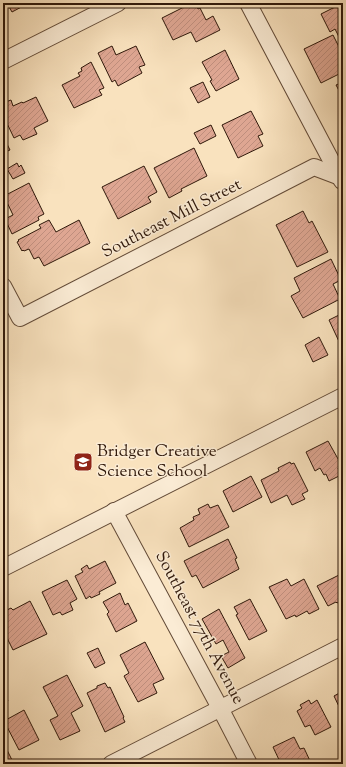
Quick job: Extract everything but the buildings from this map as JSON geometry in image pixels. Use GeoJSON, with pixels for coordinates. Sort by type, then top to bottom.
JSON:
{"type":"FeatureCollection","features":[{"type":"Feature","properties":{"kind":"street"},"geometry":{"type":"LineString","coordinates":[[3,61],[118,3]]}},
{"type":"Feature","properties":{"kind":"street"},"geometry":{"type":"LineString","coordinates":[[255,5],[342,179]]}},
{"type":"Feature","properties":{"kind":"street","name":"Southeast Mill Street"},"geometry":{"type":"LineString","coordinates":[[3,286],[20,318],[314,167],[342,179]]}},
{"type":"Feature","properties":{"kind":"street"},"geometry":{"type":"LineString","coordinates":[[3,568],[343,396]]}},
{"type":"Feature","properties":{"kind":"street","name":"Southeast 77th Avenue"},"geometry":{"type":"LineString","coordinates":[[114,511],[249,764]]}},
{"type":"Feature","properties":{"kind":"street"},"geometry":{"type":"LineString","coordinates":[[111,764],[343,646]]}},
{"type":"Feature","properties":{"kind":"place","name":"Bridger Creative Science School"},"geometry":{"type":"Point","coordinates":[83,462]}}]}
